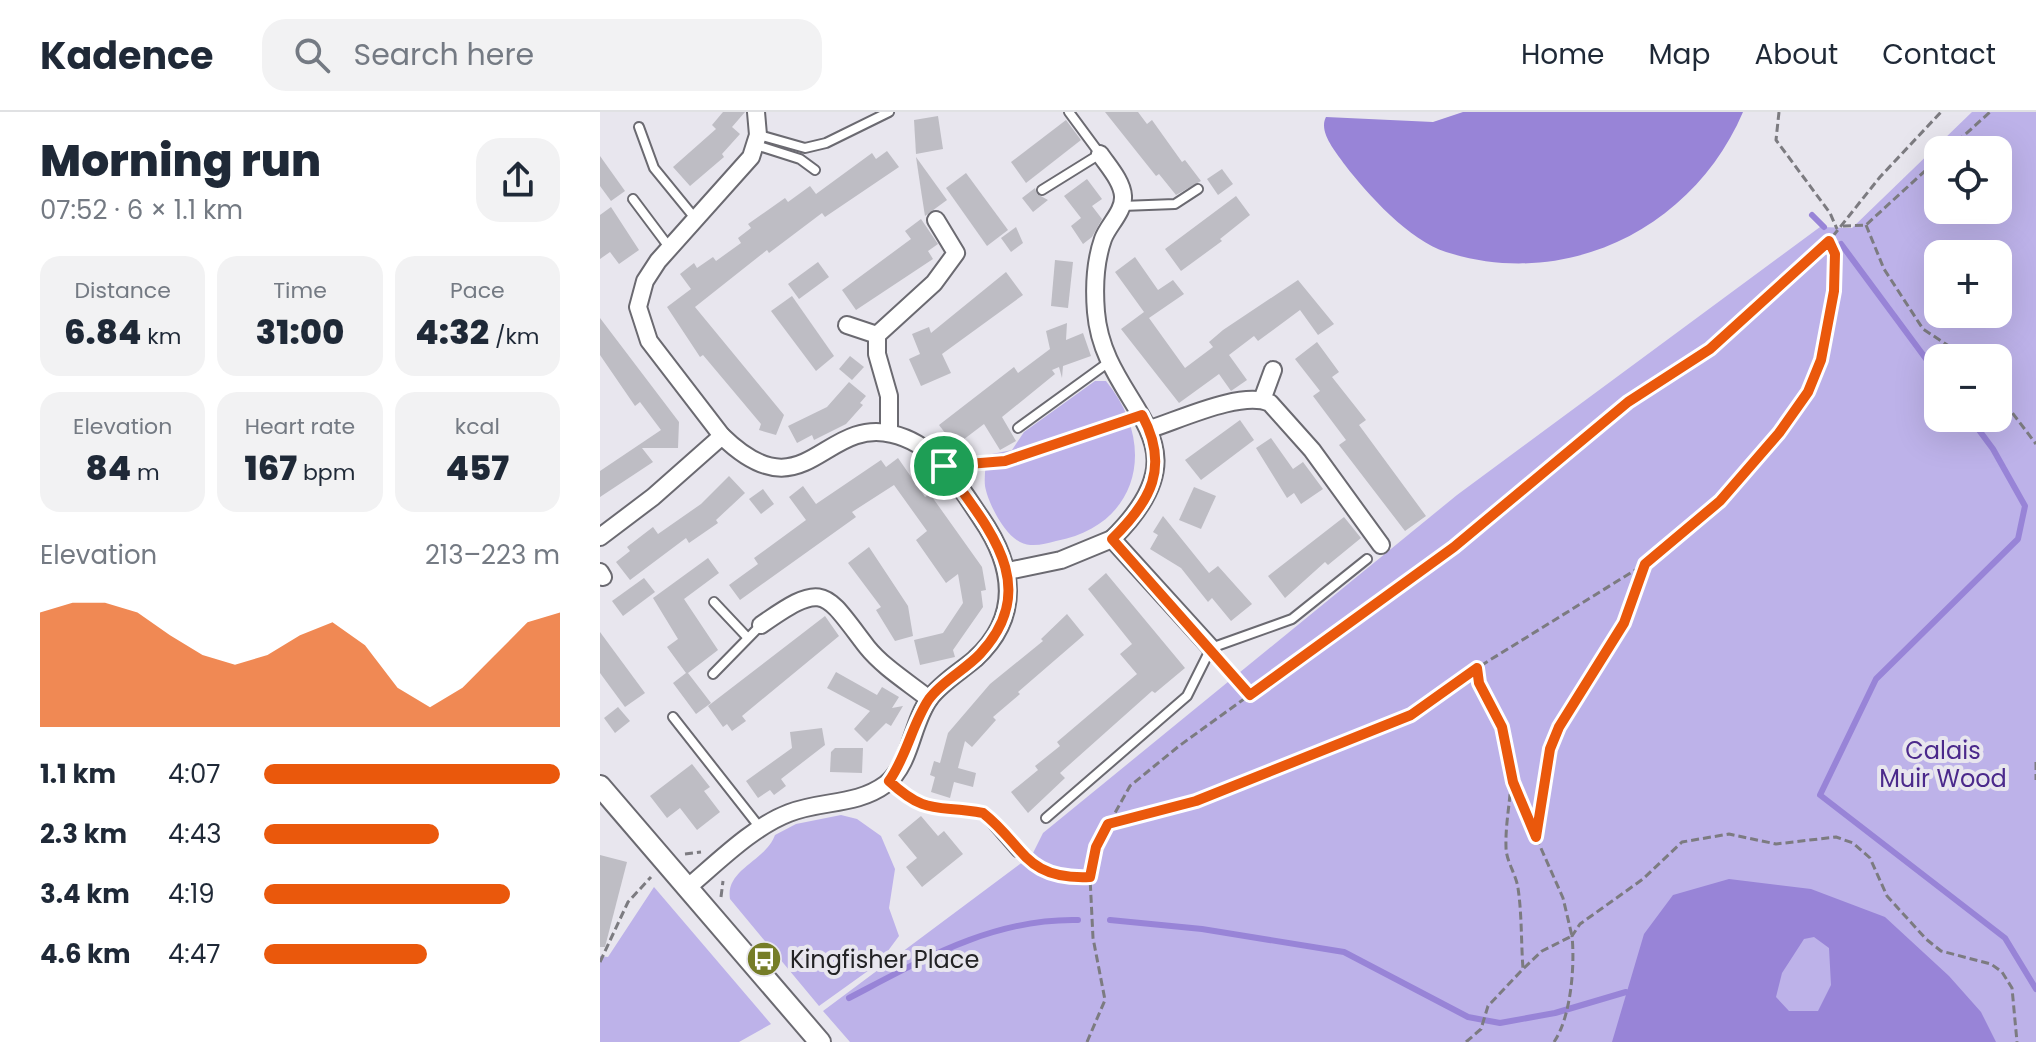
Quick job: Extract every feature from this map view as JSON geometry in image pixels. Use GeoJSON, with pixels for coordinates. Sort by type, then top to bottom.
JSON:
{"type":"FeatureCollection","features":[{"type":"Feature","properties":{"kind":"street"},"geometry":{"type":"LineString","coordinates":[[687,888],[786,814],[864,797],[889,781],[900,766],[929,699],[993,638],[1004,619],[1008,571],[996,540],[944,466],[913,441],[889,433],[851,439],[796,466],[760,466],[722,436],[649,341],[641,325],[638,307],[645,281],[694,217],[751,157],[756,140],[756,112]]}},
{"type":"Feature","properties":{"kind":"street"},"geometry":{"type":"LineString","coordinates":[[1008,571],[1061,560],[1112,539],[1145,502],[1153,482],[1156,458],[1146,422],[1109,362],[1097,324],[1094,285],[1103,238],[1122,206],[1123,193],[1100,154]]}},
{"type":"Feature","properties":{"kind":"street"},"geometry":{"type":"LineString","coordinates":[[889,433],[889,396],[877,354],[877,335],[890,320],[926,291],[956,253],[936,220]]}},
{"type":"Feature","properties":{"kind":"street"},"geometry":{"type":"LineString","coordinates":[[847,325],[877,335]]}},
{"type":"Feature","properties":{"kind":"street"},"geometry":{"type":"LineString","coordinates":[[1262,400],[1273,370]]}},
{"type":"Feature","properties":{"kind":"street"},"geometry":{"type":"LineString","coordinates":[[1146,422],[1240,400],[1262,400],[1279,410],[1312,450],[1381,545]]}},
{"type":"Feature","properties":{"kind":"street"},"geometry":{"type":"LineString","coordinates":[[600,537],[653,497],[722,436]]}},
{"type":"Feature","properties":{"kind":"street"},"geometry":{"type":"LineString","coordinates":[[1112,539],[1211,648]]}},
{"type":"Feature","properties":{"kind":"street"},"geometry":{"type":"LineString","coordinates":[[761,625],[792,602],[810,596],[826,598],[837,606],[876,658],[929,699]]}},
{"type":"Feature","properties":{"kind":"street"},"geometry":{"type":"LineString","coordinates":[[600,786],[820,1042]]}},
{"type":"Feature","properties":{"kind":"lane"},"geometry":{"type":"LineString","coordinates":[[756,140],[805,148],[826,143],[889,112]]}},
{"type":"Feature","properties":{"kind":"lane"},"geometry":{"type":"LineString","coordinates":[[1042,190],[1100,154],[1069,112]]}},
{"type":"Feature","properties":{"kind":"lane"},"geometry":{"type":"LineString","coordinates":[[639,127],[654,168],[694,217]]}},
{"type":"Feature","properties":{"kind":"lane"},"geometry":{"type":"LineString","coordinates":[[756,140],[800,159],[815,170]]}},
{"type":"Feature","properties":{"kind":"lane"},"geometry":{"type":"LineString","coordinates":[[1122,206],[1175,204],[1198,189]]}},
{"type":"Feature","properties":{"kind":"lane"},"geometry":{"type":"LineString","coordinates":[[633,199],[669,247]]}},
{"type":"Feature","properties":{"kind":"lane"},"geometry":{"type":"LineString","coordinates":[[1018,428],[1109,362]]}},
{"type":"Feature","properties":{"kind":"lane"},"geometry":{"type":"LineString","coordinates":[[1046,818],[1187,696],[1211,648],[1292,619],[1367,559]]}},
{"type":"Feature","properties":{"kind":"lane"},"geometry":{"type":"LineString","coordinates":[[714,602],[747,637]]}},
{"type":"Feature","properties":{"kind":"lane"},"geometry":{"type":"LineString","coordinates":[[713,674],[761,625]]}},
{"type":"Feature","properties":{"kind":"lane"},"geometry":{"type":"LineString","coordinates":[[673,717],[761,830]]}},
{"type":"Feature","properties":{"kind":"lane"},"geometry":{"type":"LineString","coordinates":[[889,781],[919,805],[949,812],[983,813],[1017,852]]}},
{"type":"Feature","properties":{"kind":"path"},"geometry":{"type":"LineString","coordinates":[[1779,112],[1776,140],[1830,213],[1838,231]]}},
{"type":"Feature","properties":{"kind":"path"},"geometry":{"type":"LineString","coordinates":[[1087,1042],[1105,1000],[1093,938],[1090,877],[1096,847],[1130,786],[1454,547],[1628,402],[1710,349],[1829,241],[1880,177],[1941,112]]}},
{"type":"Feature","properties":{"kind":"path"},"geometry":{"type":"LineString","coordinates":[[1963,136],[1990,112]]}},
{"type":"Feature","properties":{"kind":"path"},"geometry":{"type":"LineString","coordinates":[[1841,226],[1866,225],[1924,172]]}},
{"type":"Feature","properties":{"kind":"path"},"geometry":{"type":"LineString","coordinates":[[1866,225],[1884,269],[1923,329],[1946,344]]}},
{"type":"Feature","properties":{"kind":"path"},"geometry":{"type":"LineString","coordinates":[[1108,824],[1196,801],[1411,715],[1477,668],[1645,564],[1720,501],[1779,433],[1808,392],[1821,360],[1834,291],[1835,254],[1829,241]]}},
{"type":"Feature","properties":{"kind":"path"},"geometry":{"type":"LineString","coordinates":[[2012,412],[2036,444]]}},
{"type":"Feature","properties":{"kind":"path"},"geometry":{"type":"LineString","coordinates":[[944,466],[1005,461],[1146,422]]}},
{"type":"Feature","properties":{"kind":"path"},"geometry":{"type":"LineString","coordinates":[[1536,837],[1550,749],[1559,727],[1624,623],[1645,564]]}},
{"type":"Feature","properties":{"kind":"path"},"geometry":{"type":"LineString","coordinates":[[1211,648],[1250,695]]}},
{"type":"Feature","properties":{"kind":"path"},"geometry":{"type":"LineString","coordinates":[[1477,668],[1479,683],[1502,727],[1513,782],[1563,898],[1572,936],[1575,960],[1566,1003],[1568,1015],[1554,1042]]}},
{"type":"Feature","properties":{"kind":"path"},"geometry":{"type":"LineString","coordinates":[[2036,762],[2036,780]]}},
{"type":"Feature","properties":{"kind":"path"},"geometry":{"type":"LineString","coordinates":[[1513,782],[1507,805],[1506,851],[1518,886],[1523,969]]}},
{"type":"Feature","properties":{"kind":"path"},"geometry":{"type":"LineString","coordinates":[[1466,1042],[1481,1029],[1488,1006],[1542,951],[1572,936],[1580,924],[1643,879],[1682,842],[1729,834],[1776,844],[1836,837],[1853,843],[1870,858],[1887,896],[1926,939],[1941,951],[1991,964],[2002,972],[2012,988],[2017,1042]]}},
{"type":"Feature","properties":{"kind":"path"},"geometry":{"type":"LineString","coordinates":[[1017,852],[1061,878],[1090,877]]}},
{"type":"Feature","properties":{"kind":"path"},"geometry":{"type":"LineString","coordinates":[[600,962],[628,902],[667,863]]}},
{"type":"Feature","properties":{"kind":"green space","name":"Calais Muir Wood"},"geometry":{"type":"Polygon","coordinates":[[[1972,112],[2036,112],[2036,1042],[850,1042],[823,1011],[1032,855],[1043,833],[1457,495],[1820,227],[1852,228],[1924,158],[1924,224],[2012,224],[2012,136],[1947,136],[1972,112]]]}},
{"type":"Feature","properties":{"kind":"green space"},"geometry":{"type":"Polygon","coordinates":[[[1095,381],[1106,381],[1122,405],[1132,430],[1135,455],[1132,478],[1123,500],[1107,518],[1085,532],[1042,544],[1020,542],[1003,525],[989,501],[985,482],[987,455],[1012,450],[1024,432],[1095,381]]]}},
{"type":"Feature","properties":{"kind":"green space"},"geometry":{"type":"Polygon","coordinates":[[[841,815],[857,819],[881,836],[895,869],[889,908],[899,936],[879,963],[819,1006],[730,899],[730,889],[740,872],[763,852],[775,835],[796,824],[841,815]]]}},
{"type":"Feature","properties":{"kind":"green space"},"geometry":{"type":"Polygon","coordinates":[[[654,887],[771,1024],[739,1042],[600,1042],[600,956],[608,957],[654,887]]]}},
{"type":"Feature","properties":{"kind":"shaded area"},"geometry":{"type":"Polygon","coordinates":[[[1463,112],[1743,112],[1721,153],[1693,188],[1660,217],[1622,240],[1581,255],[1537,263],[1492,262],[1446,252],[1418,238],[1365,189],[1333,148],[1324,129],[1326,117],[1433,122],[1463,112]]]}},
{"type":"Feature","properties":{"kind":"shaded area"},"geometry":{"type":"Polygon","coordinates":[[[1729,879],[1811,889],[1885,917],[1949,976],[1981,1012],[1996,1042],[1612,1042],[1644,934],[1673,895],[1729,879]],[[1814,937],[1804,939],[1782,973],[1776,997],[1789,1011],[1818,1011],[1831,985],[1829,948],[1814,937]]]}},
{"type":"Feature","properties":{"kind":"building"},"geometry":{"type":"Polygon","coordinates":[[[723,112],[745,112],[732,127],[740,134],[722,154],[724,157],[690,186],[673,167],[716,129],[712,125],[723,112]]]}},
{"type":"Feature","properties":{"kind":"building"},"geometry":{"type":"Polygon","coordinates":[[[1105,112],[1138,112],[1147,124],[1152,120],[1182,162],[1185,160],[1201,181],[1176,195],[1159,174],[1156,176],[1105,112]]]}},
{"type":"Feature","properties":{"kind":"building"},"geometry":{"type":"Polygon","coordinates":[[[938,116],[943,149],[916,154],[914,120],[938,116]]]}},
{"type":"Feature","properties":{"kind":"building"},"geometry":{"type":"Polygon","coordinates":[[[1066,120],[1081,140],[1026,183],[1011,162],[1066,120]]]}},
{"type":"Feature","properties":{"kind":"building"},"geometry":{"type":"Polygon","coordinates":[[[887,151],[899,167],[825,217],[822,213],[769,253],[767,250],[695,307],[784,415],[776,435],[759,430],[761,424],[703,355],[700,357],[667,307],[691,289],[680,274],[694,263],[697,268],[713,257],[716,261],[741,243],[738,238],[751,228],[748,224],[785,198],[788,202],[810,186],[816,194],[872,153],[876,159],[887,151]]]}},
{"type":"Feature","properties":{"kind":"building"},"geometry":{"type":"Polygon","coordinates":[[[600,156],[625,191],[611,201],[600,186],[600,156]]]}},
{"type":"Feature","properties":{"kind":"building"},"geometry":{"type":"Polygon","coordinates":[[[916,157],[947,200],[925,216],[922,197],[916,157]]]}},
{"type":"Feature","properties":{"kind":"building"},"geometry":{"type":"Polygon","coordinates":[[[1222,169],[1233,184],[1218,195],[1207,179],[1222,169]]]}},
{"type":"Feature","properties":{"kind":"building"},"geometry":{"type":"Polygon","coordinates":[[[966,173],[1008,230],[987,246],[946,188],[966,173]]]}},
{"type":"Feature","properties":{"kind":"building"},"geometry":{"type":"Polygon","coordinates":[[[1087,179],[1102,199],[1092,206],[1102,219],[1092,237],[1083,244],[1071,226],[1081,218],[1064,196],[1087,179]]]}},
{"type":"Feature","properties":{"kind":"building"},"geometry":{"type":"Polygon","coordinates":[[[1035,188],[1037,194],[1048,200],[1033,212],[1022,198],[1035,188]]]}},
{"type":"Feature","properties":{"kind":"building"},"geometry":{"type":"Polygon","coordinates":[[[1236,196],[1250,215],[1220,239],[1222,241],[1181,271],[1165,249],[1236,196]]]}},
{"type":"Feature","properties":{"kind":"building"},"geometry":{"type":"Polygon","coordinates":[[[611,207],[639,250],[619,264],[610,252],[600,259],[600,215],[611,207]]]}},
{"type":"Feature","properties":{"kind":"building"},"geometry":{"type":"Polygon","coordinates":[[[921,219],[938,244],[928,251],[933,259],[856,310],[842,290],[911,239],[905,231],[921,219]]]}},
{"type":"Feature","properties":{"kind":"building"},"geometry":{"type":"Polygon","coordinates":[[[1016,227],[1023,243],[1011,252],[1001,238],[1016,227]]]}},
{"type":"Feature","properties":{"kind":"building"},"geometry":{"type":"Polygon","coordinates":[[[1135,257],[1158,290],[1173,280],[1184,294],[1149,318],[1185,368],[1213,347],[1209,342],[1223,330],[1298,280],[1334,324],[1318,335],[1300,310],[1258,341],[1254,336],[1229,355],[1247,380],[1231,391],[1219,374],[1179,403],[1121,329],[1144,312],[1115,272],[1135,257]]]}},
{"type":"Feature","properties":{"kind":"building"},"geometry":{"type":"Polygon","coordinates":[[[1055,260],[1073,262],[1068,308],[1051,306],[1055,260]]]}},
{"type":"Feature","properties":{"kind":"building"},"geometry":{"type":"Polygon","coordinates":[[[818,262],[829,277],[799,299],[788,284],[818,262]]]}},
{"type":"Feature","properties":{"kind":"building"},"geometry":{"type":"Polygon","coordinates":[[[1006,272],[1023,295],[942,354],[951,373],[921,386],[909,359],[920,354],[912,334],[929,327],[931,333],[1006,272]]]}},
{"type":"Feature","properties":{"kind":"building"},"geometry":{"type":"Polygon","coordinates":[[[792,296],[834,356],[816,371],[771,311],[792,296]]]}},
{"type":"Feature","properties":{"kind":"building"},"geometry":{"type":"Polygon","coordinates":[[[600,318],[679,422],[678,448],[642,448],[653,462],[600,497],[600,471],[661,430],[640,402],[635,406],[600,355],[600,318]]]}},
{"type":"Feature","properties":{"kind":"building"},"geometry":{"type":"Polygon","coordinates":[[[1067,323],[1066,340],[1083,333],[1091,356],[1063,366],[1062,378],[1059,367],[1052,370],[1055,374],[1002,417],[1016,441],[1000,450],[984,424],[955,446],[939,425],[1014,367],[1018,373],[1050,349],[1046,331],[1067,323]]]}},
{"type":"Feature","properties":{"kind":"building"},"geometry":{"type":"Polygon","coordinates":[[[1317,342],[1339,372],[1332,377],[1366,420],[1359,425],[1426,516],[1405,531],[1339,445],[1346,440],[1313,396],[1320,391],[1295,359],[1317,342]]]}},
{"type":"Feature","properties":{"kind":"building"},"geometry":{"type":"Polygon","coordinates":[[[850,356],[864,367],[852,380],[839,369],[850,356]]]}},
{"type":"Feature","properties":{"kind":"building"},"geometry":{"type":"Polygon","coordinates":[[[849,382],[866,396],[860,403],[863,405],[846,424],[814,440],[812,435],[797,443],[788,426],[827,407],[849,382]]]}},
{"type":"Feature","properties":{"kind":"building"},"geometry":{"type":"Polygon","coordinates":[[[1240,420],[1254,440],[1201,480],[1185,460],[1240,420]]]}},
{"type":"Feature","properties":{"kind":"building"},"geometry":{"type":"Polygon","coordinates":[[[1271,438],[1293,469],[1303,462],[1323,489],[1301,504],[1294,493],[1287,498],[1256,448],[1271,438]]]}},
{"type":"Feature","properties":{"kind":"building"},"geometry":{"type":"Polygon","coordinates":[[[898,458],[925,497],[930,494],[982,567],[986,590],[981,591],[983,607],[953,650],[955,657],[920,665],[914,640],[943,633],[963,603],[958,574],[946,583],[916,540],[927,531],[894,485],[852,512],[856,517],[740,600],[729,585],[758,564],[754,558],[806,520],[789,497],[803,486],[816,504],[881,460],[886,467],[898,458]]]}},
{"type":"Feature","properties":{"kind":"building"},"geometry":{"type":"Polygon","coordinates":[[[729,476],[745,493],[716,520],[718,523],[689,543],[686,538],[630,580],[616,562],[630,551],[627,547],[653,527],[658,534],[701,504],[729,476]]]}},
{"type":"Feature","properties":{"kind":"building"},"geometry":{"type":"Polygon","coordinates":[[[1194,487],[1216,496],[1201,529],[1179,520],[1194,487]]]}},
{"type":"Feature","properties":{"kind":"building"},"geometry":{"type":"Polygon","coordinates":[[[763,489],[774,504],[761,514],[749,499],[763,489]]]}},
{"type":"Feature","properties":{"kind":"building"},"geometry":{"type":"Polygon","coordinates":[[[1163,516],[1209,573],[1218,566],[1252,604],[1231,621],[1212,598],[1208,602],[1181,568],[1150,549],[1158,535],[1153,532],[1163,516]]]}},
{"type":"Feature","properties":{"kind":"building"},"geometry":{"type":"Polygon","coordinates":[[[1344,517],[1361,538],[1328,565],[1325,562],[1285,598],[1268,576],[1344,517]]]}},
{"type":"Feature","properties":{"kind":"building"},"geometry":{"type":"Polygon","coordinates":[[[869,547],[908,606],[913,636],[895,641],[876,610],[881,607],[848,563],[869,547]]]}},
{"type":"Feature","properties":{"kind":"building"},"geometry":{"type":"Polygon","coordinates":[[[708,558],[719,573],[684,599],[718,650],[688,673],[711,703],[696,714],[673,683],[686,673],[667,647],[678,639],[653,598],[708,558]]]}},
{"type":"Feature","properties":{"kind":"building"},"geometry":{"type":"Polygon","coordinates":[[[1106,573],[1185,668],[1155,693],[1152,691],[1060,773],[1065,778],[1028,813],[1011,792],[1038,770],[1035,766],[1060,746],[1057,742],[1137,674],[1120,654],[1132,644],[1088,589],[1106,573]]]}},
{"type":"Feature","properties":{"kind":"building"},"geometry":{"type":"Polygon","coordinates":[[[644,578],[655,592],[623,616],[612,601],[644,578]]]}},
{"type":"Feature","properties":{"kind":"building"},"geometry":{"type":"Polygon","coordinates":[[[1067,614],[1084,635],[993,717],[996,720],[972,747],[965,741],[958,768],[976,773],[973,787],[954,782],[950,798],[931,792],[935,777],[930,775],[934,761],[940,763],[948,733],[990,684],[1043,641],[1041,639],[1067,614]]]}},
{"type":"Feature","properties":{"kind":"building"},"geometry":{"type":"Polygon","coordinates":[[[825,616],[839,636],[742,716],[746,721],[732,731],[727,724],[723,727],[708,706],[825,616]]]}},
{"type":"Feature","properties":{"kind":"building"},"geometry":{"type":"Polygon","coordinates":[[[600,632],[645,693],[625,707],[600,673],[600,632]]]}},
{"type":"Feature","properties":{"kind":"building"},"geometry":{"type":"Polygon","coordinates":[[[836,672],[877,695],[882,687],[899,697],[892,708],[903,706],[891,726],[886,723],[867,742],[854,729],[870,711],[827,688],[836,672]]]}},
{"type":"Feature","properties":{"kind":"building"},"geometry":{"type":"Polygon","coordinates":[[[618,707],[630,721],[615,733],[604,718],[618,707]]]}},
{"type":"Feature","properties":{"kind":"building"},"geometry":{"type":"Polygon","coordinates":[[[822,728],[825,745],[781,779],[786,786],[774,795],[770,790],[758,798],[746,781],[792,748],[790,732],[822,728]]]}},
{"type":"Feature","properties":{"kind":"building"},"geometry":{"type":"Polygon","coordinates":[[[835,748],[863,748],[862,773],[830,772],[831,752],[835,748]]]}},
{"type":"Feature","properties":{"kind":"building"},"geometry":{"type":"Polygon","coordinates":[[[692,764],[710,787],[704,791],[720,812],[697,830],[680,808],[667,818],[650,796],[692,764]]]}},
{"type":"Feature","properties":{"kind":"building"},"geometry":{"type":"Polygon","coordinates":[[[921,816],[938,836],[944,831],[963,854],[922,887],[906,867],[917,858],[898,835],[921,816]]]}},
{"type":"Feature","properties":{"kind":"building"},"geometry":{"type":"Polygon","coordinates":[[[600,855],[627,862],[605,947],[600,947],[600,855]]]}},
{"type":"Feature","properties":{"kind":"waterway"},"geometry":{"type":"LineString","coordinates":[[1812,215],[1824,227]]}},
{"type":"Feature","properties":{"kind":"waterway"},"geometry":{"type":"LineString","coordinates":[[1841,244],[1924,356]]}},
{"type":"Feature","properties":{"kind":"waterway"},"geometry":{"type":"LineString","coordinates":[[1980,432],[2025,506],[2018,539],[1876,679],[1820,795],[2005,938],[2036,989]]}},
{"type":"Feature","properties":{"kind":"waterway"},"geometry":{"type":"LineString","coordinates":[[849,998],[931,956],[987,934],[1047,921],[1078,920]]}},
{"type":"Feature","properties":{"kind":"waterway"},"geometry":{"type":"LineString","coordinates":[[1110,920],[1202,929],[1344,952],[1468,1017],[1500,1023],[1555,1013],[1626,992]]}},
{"type":"Feature","properties":{"kind":"place","name":"Kingfisher Place"},"geometry":{"type":"Point","coordinates":[764,959]}},
{"type":"Feature","properties":{"kind":"route"},"geometry":{"type":"LineString","coordinates":[[1829,241],[1835,254],[1834,291],[1821,360],[1808,392],[1779,433],[1720,501],[1645,564],[1624,623],[1600,667],[1559,727],[1550,749],[1536,837],[1513,782],[1502,727],[1479,683],[1477,668],[1411,715],[1258,773],[1196,801],[1108,824],[1096,847],[1090,877],[1061,878],[1047,871],[1017,852],[983,813],[932,809],[908,799],[889,781],[907,752],[929,699],[978,656],[993,638],[1004,619],[1008,598],[1008,571],[996,540],[944,466],[1005,461],[1067,437],[1101,430],[1142,415],[1154,443],[1153,482],[1145,502],[1112,539],[1250,695],[1454,547],[1628,402],[1710,349],[1829,241]]}}]}
